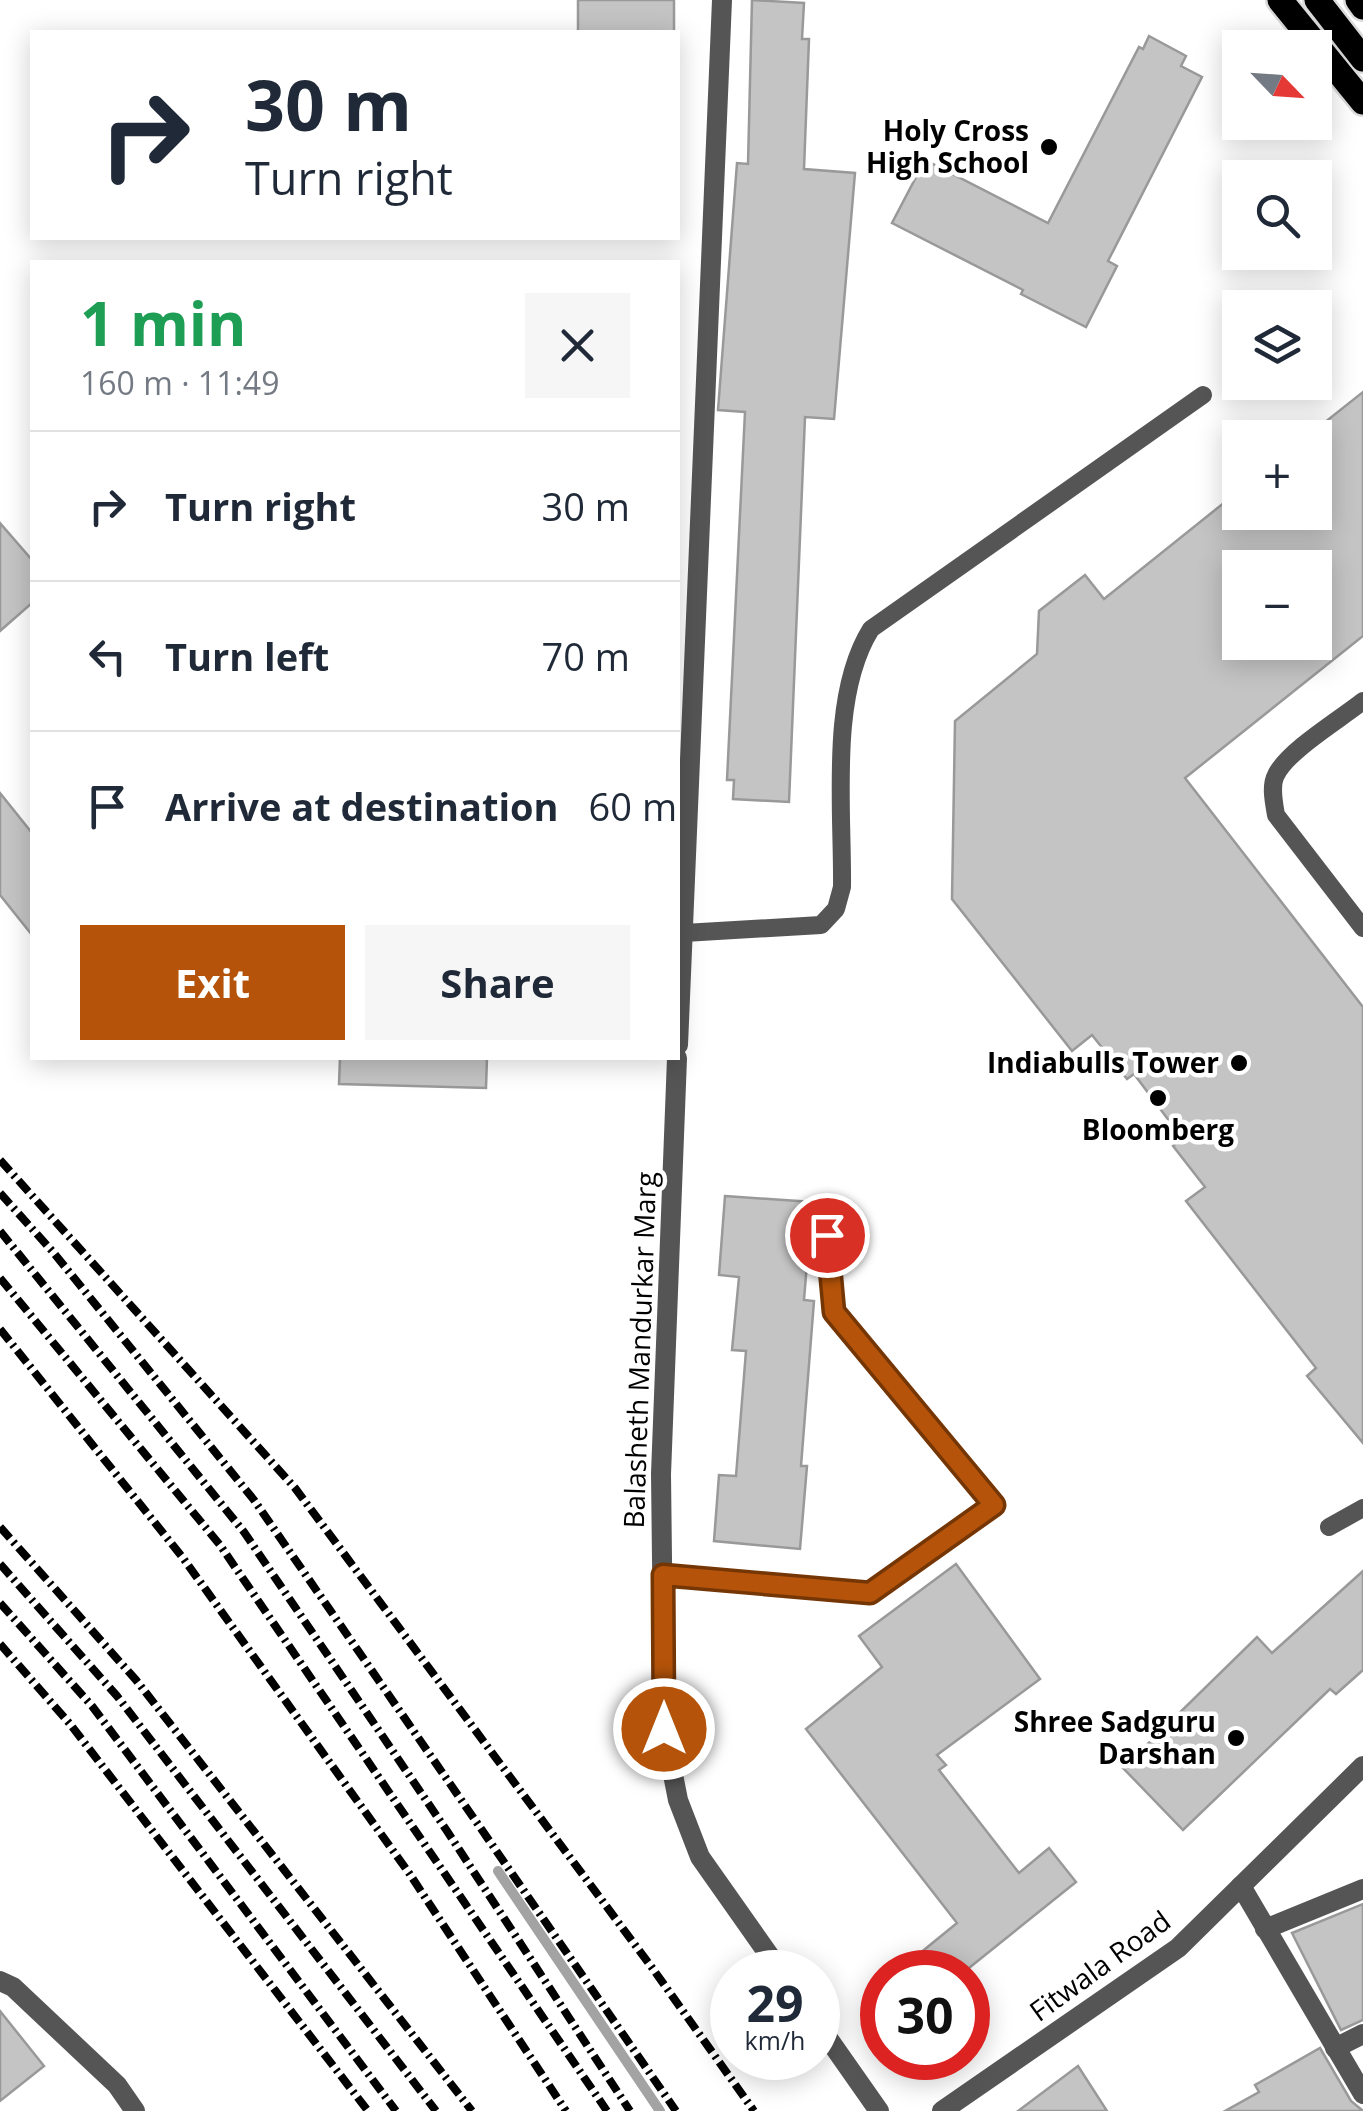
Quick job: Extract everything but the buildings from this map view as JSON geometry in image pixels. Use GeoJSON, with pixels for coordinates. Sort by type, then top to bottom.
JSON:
{"type":"FeatureCollection","features":[{"type":"Feature","properties":{"kind":"main road"},"geometry":{"type":"LineString","coordinates":[[1280,0],[1363,102]]}},
{"type":"Feature","properties":{"kind":"main road"},"geometry":{"type":"LineString","coordinates":[[1317,0],[1363,58]]}},
{"type":"Feature","properties":{"kind":"main road"},"geometry":{"type":"LineString","coordinates":[[1358,0],[1363,7]]}},
{"type":"Feature","properties":{"kind":"street"},"geometry":{"type":"LineString","coordinates":[[680,1008],[722,0]]}},
{"type":"Feature","properties":{"kind":"street","name":"Balasheth Mandurkar Marg"},"geometry":{"type":"LineString","coordinates":[[677,1060],[661,1474],[664,1729],[678,1800],[700,1857],[766,1950]]}},
{"type":"Feature","properties":{"kind":"street","name":"Fitwala Road"},"geometry":{"type":"LineString","coordinates":[[942,2111],[1178,1948],[1363,1766]]}},
{"type":"Feature","properties":{"kind":"street"},"geometry":{"type":"LineString","coordinates":[[1242,1886],[1363,2094]]}},
{"type":"Feature","properties":{"kind":"street"},"geometry":{"type":"LineString","coordinates":[[1265,1929],[1363,1889]]}},
{"type":"Feature","properties":{"kind":"street"},"geometry":{"type":"LineString","coordinates":[[0,1981],[13,1987],[117,2085],[135,2111]]}},
{"type":"Feature","properties":{"kind":"street"},"geometry":{"type":"LineString","coordinates":[[1335,2048],[1363,2034]]}},
{"type":"Feature","properties":{"kind":"street"},"geometry":{"type":"LineString","coordinates":[[840,2055],[879,2111]]}},
{"type":"Feature","properties":{"kind":"lane"},"geometry":{"type":"LineString","coordinates":[[684,933],[821,925],[832,916],[842,887],[844,696],[858,649],[871,629],[1203,395]]}},
{"type":"Feature","properties":{"kind":"lane"},"geometry":{"type":"LineString","coordinates":[[1363,701],[1276,775],[1273,795],[1276,815],[1363,928]]}},
{"type":"Feature","properties":{"kind":"lane"},"geometry":{"type":"LineString","coordinates":[[663,1575],[870,1593],[994,1505],[834,1312],[827,1235]]}},
{"type":"Feature","properties":{"kind":"lane"},"geometry":{"type":"LineString","coordinates":[[1330,1526],[1363,1508]]}},
{"type":"Feature","properties":{"kind":"waterway"},"geometry":{"type":"LineString","coordinates":[[498,1871],[660,2111]]}},
{"type":"Feature","properties":{"kind":"railway"},"geometry":{"type":"LineString","coordinates":[[0,1160],[295,1488],[754,2111]]}},
{"type":"Feature","properties":{"kind":"railway"},"geometry":{"type":"LineString","coordinates":[[0,1193],[53,1252],[254,1500],[676,2111]]}},
{"type":"Feature","properties":{"kind":"railway"},"geometry":{"type":"LineString","coordinates":[[0,1231],[244,1532],[447,1831],[630,2111]]}},
{"type":"Feature","properties":{"kind":"railway"},"geometry":{"type":"LineString","coordinates":[[0,1278],[220,1545],[607,2111]]}},
{"type":"Feature","properties":{"kind":"railway"},"geometry":{"type":"LineString","coordinates":[[0,1329],[183,1558],[409,1873],[566,2111]]}},
{"type":"Feature","properties":{"kind":"railway"},"geometry":{"type":"LineString","coordinates":[[0,1527],[136,1680],[472,2111]]}},
{"type":"Feature","properties":{"kind":"railway"},"geometry":{"type":"LineString","coordinates":[[0,1564],[117,1696],[436,2111]]}},
{"type":"Feature","properties":{"kind":"railway"},"geometry":{"type":"LineString","coordinates":[[0,1603],[92,1706],[396,2111]]}},
{"type":"Feature","properties":{"kind":"railway"},"geometry":{"type":"LineString","coordinates":[[0,1644],[70,1724],[368,2111]]}},
{"type":"Feature","properties":{"kind":"place","name":"Holy Cross High School"},"geometry":{"type":"Point","coordinates":[1049,147]}},
{"type":"Feature","properties":{"kind":"place","name":"Indiabulls Tower"},"geometry":{"type":"Point","coordinates":[1239,1063]}},
{"type":"Feature","properties":{"kind":"place","name":"Bloomberg"},"geometry":{"type":"Point","coordinates":[1158,1098]}},
{"type":"Feature","properties":{"kind":"place","name":"Shree Sadguru Darshan"},"geometry":{"type":"Point","coordinates":[1236,1738]}},
{"type":"Feature","properties":{"kind":"route"},"geometry":{"type":"LineString","coordinates":[[664,1729],[663,1575],[870,1593],[994,1505],[834,1312],[827,1235]]}}]}
